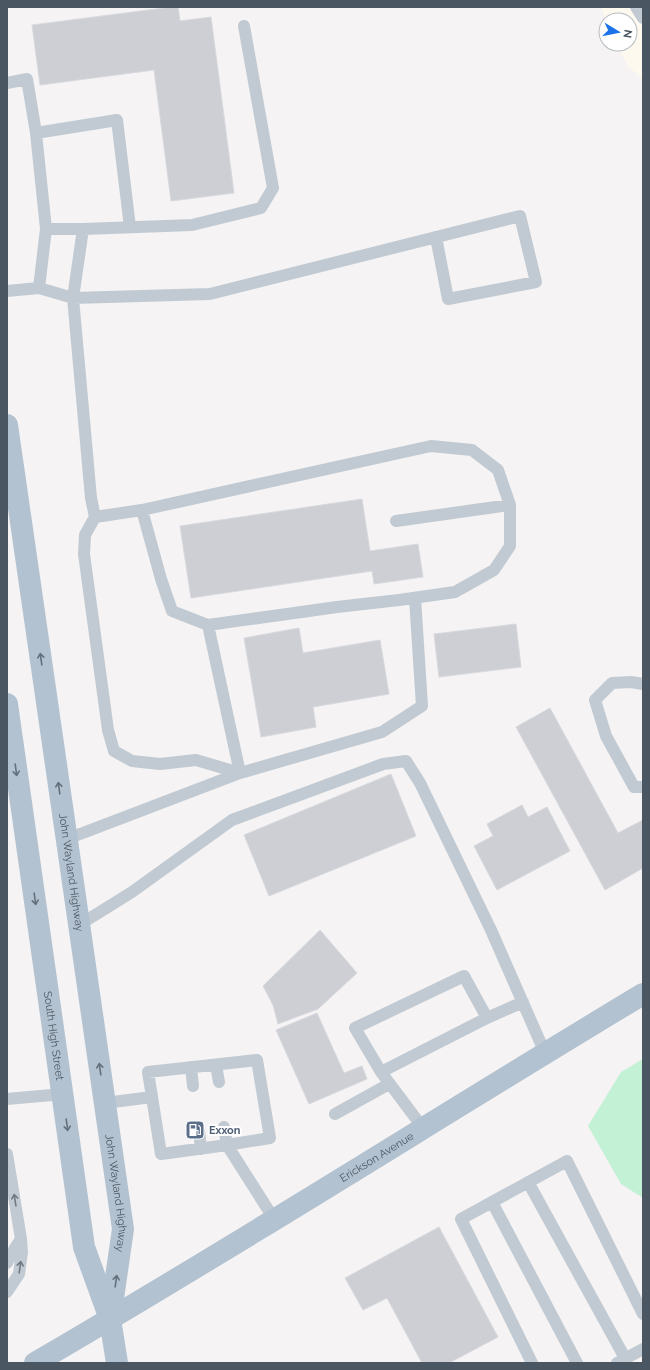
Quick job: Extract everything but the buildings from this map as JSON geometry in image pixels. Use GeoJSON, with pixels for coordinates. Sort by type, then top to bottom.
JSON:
{"type":"FeatureCollection","features":[{"type":"Feature","properties":{"kind":"main road","name":"John Wayland Highway"},"geometry":{"type":"LineString","coordinates":[[7,425],[123,1229],[110,1319]]}},
{"type":"Feature","properties":{"kind":"main road","name":"South High Street"},"geometry":{"type":"LineString","coordinates":[[7,704],[84,1247],[110,1319],[117,1363]]}},
{"type":"Feature","properties":{"kind":"main road","name":"Erickson Avenue"},"geometry":{"type":"LineString","coordinates":[[35,1363],[110,1319],[643,994]]}},
{"type":"Feature","properties":{"kind":"lane"},"geometry":{"type":"LineString","coordinates":[[636,7],[643,18]]}},
{"type":"Feature","properties":{"kind":"lane"},"geometry":{"type":"LineString","coordinates":[[46,229],[192,225],[261,208],[273,188],[244,26]]}},
{"type":"Feature","properties":{"kind":"lane"},"geometry":{"type":"LineString","coordinates":[[7,83],[27,79],[36,133],[46,229],[39,288]]}},
{"type":"Feature","properties":{"kind":"lane"},"geometry":{"type":"LineString","coordinates":[[36,133],[117,120],[130,227]]}},
{"type":"Feature","properties":{"kind":"lane"},"geometry":{"type":"LineString","coordinates":[[7,290],[39,288],[73,298],[210,294],[436,237],[520,216],[536,282],[448,299],[436,237]]}},
{"type":"Feature","properties":{"kind":"lane"},"geometry":{"type":"LineString","coordinates":[[83,229],[73,298],[91,498],[95,517],[85,535],[84,554],[108,730],[114,751],[132,761],[160,764],[196,760],[240,773]]}},
{"type":"Feature","properties":{"kind":"lane"},"geometry":{"type":"LineString","coordinates":[[95,517],[142,510],[431,446],[472,450],[498,470],[510,505],[510,546],[494,570],[455,592],[208,625],[172,611],[161,579],[142,510]]}},
{"type":"Feature","properties":{"kind":"lane"},"geometry":{"type":"LineString","coordinates":[[396,521],[510,505]]}},
{"type":"Feature","properties":{"kind":"lane"},"geometry":{"type":"LineString","coordinates":[[67,839],[240,773],[382,732],[422,706],[415,598]]}},
{"type":"Feature","properties":{"kind":"lane"},"geometry":{"type":"LineString","coordinates":[[208,625],[240,773]]}},
{"type":"Feature","properties":{"kind":"lane"},"geometry":{"type":"LineString","coordinates":[[643,684],[631,682],[612,684],[595,700],[606,736],[634,787],[643,787]]}},
{"type":"Feature","properties":{"kind":"lane"},"geometry":{"type":"LineString","coordinates":[[79,925],[132,892],[232,820],[383,764],[406,761],[420,783],[491,930],[545,1053]]}},
{"type":"Feature","properties":{"kind":"lane"},"geometry":{"type":"LineString","coordinates":[[423,1128],[389,1084],[355,1028],[464,976],[487,1018]]}},
{"type":"Feature","properties":{"kind":"lane"},"geometry":{"type":"LineString","coordinates":[[381,1072],[487,1018],[523,1002]]}},
{"type":"Feature","properties":{"kind":"lane"},"geometry":{"type":"LineString","coordinates":[[257,1060],[270,1138],[161,1154],[148,1072],[191,1067],[257,1060]]}},
{"type":"Feature","properties":{"kind":"lane"},"geometry":{"type":"LineString","coordinates":[[216,1065],[219,1082]]}},
{"type":"Feature","properties":{"kind":"lane"},"geometry":{"type":"LineString","coordinates":[[191,1067],[193,1086]]}},
{"type":"Feature","properties":{"kind":"lane"},"geometry":{"type":"LineString","coordinates":[[336,1114],[389,1084]]}},
{"type":"Feature","properties":{"kind":"lane"},"geometry":{"type":"LineString","coordinates":[[7,1099],[63,1094]]}},
{"type":"Feature","properties":{"kind":"lane"},"geometry":{"type":"LineString","coordinates":[[105,1103],[152,1097]]}},
{"type":"Feature","properties":{"kind":"lane"},"geometry":{"type":"LineString","coordinates":[[224,1127],[226,1145],[274,1219]]}},
{"type":"Feature","properties":{"kind":"lane"},"geometry":{"type":"LineString","coordinates":[[199,1132],[201,1149]]}},
{"type":"Feature","properties":{"kind":"lane"},"geometry":{"type":"LineString","coordinates":[[7,1154],[22,1252],[19,1274],[7,1292]]}},
{"type":"Feature","properties":{"kind":"lane"},"geometry":{"type":"LineString","coordinates":[[532,1363],[461,1219],[567,1162],[643,1314]]}},
{"type":"Feature","properties":{"kind":"lane"},"geometry":{"type":"LineString","coordinates":[[528,1182],[621,1361],[643,1349]]}},
{"type":"Feature","properties":{"kind":"lane"},"geometry":{"type":"LineString","coordinates":[[492,1202],[578,1363]]}},
{"type":"Feature","properties":{"kind":"lane"},"geometry":{"type":"LineString","coordinates":[[7,1263],[21,1239]]}},
{"type":"Feature","properties":{"kind":"shaded area"},"geometry":{"type":"Polygon","coordinates":[[[601,7],[643,7],[643,80],[627,65],[621,52],[638,52],[638,12],[603,12],[601,7]]]}},
{"type":"Feature","properties":{"kind":"green space"},"geometry":{"type":"Polygon","coordinates":[[[643,1059],[643,1198],[621,1184],[588,1126],[621,1072],[643,1059]]]}},
{"type":"Feature","properties":{"kind":"place","name":"Exxon"},"geometry":{"type":"Point","coordinates":[195,1130]}}]}
